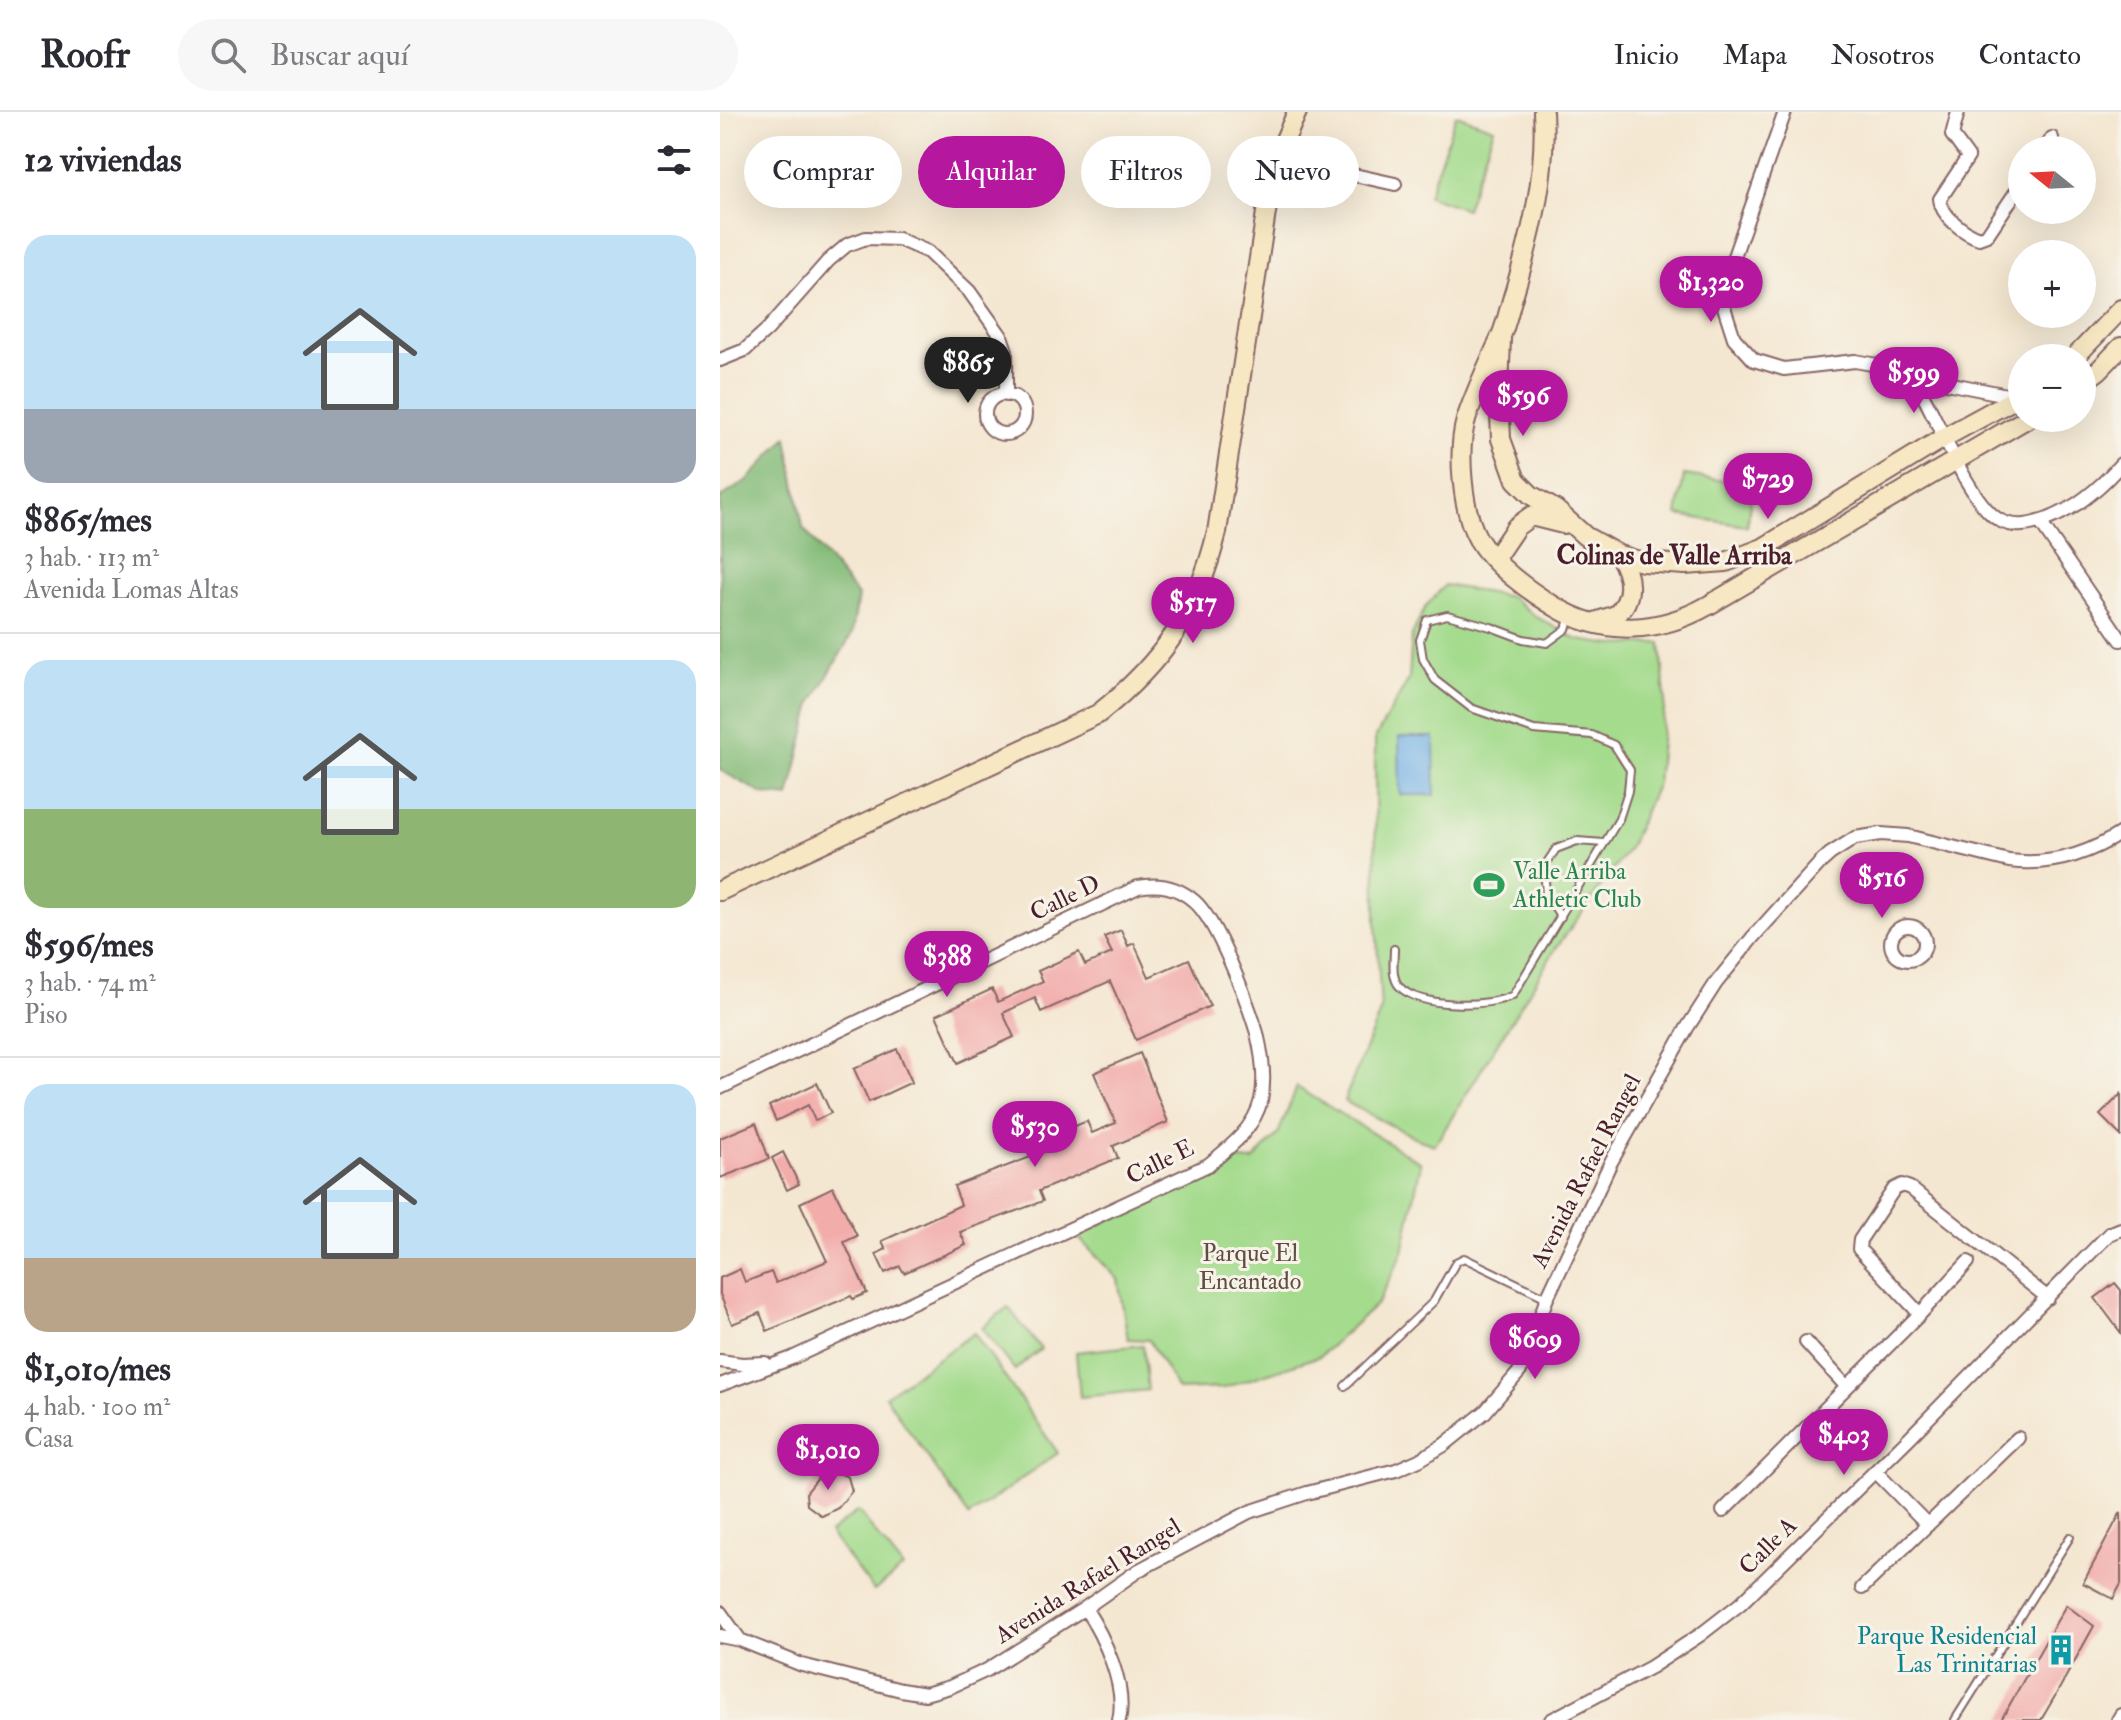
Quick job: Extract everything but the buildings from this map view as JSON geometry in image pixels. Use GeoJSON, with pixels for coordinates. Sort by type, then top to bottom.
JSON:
{"type":"FeatureCollection","features":[{"type":"Feature","properties":{"kind":"street"},"geometry":{"type":"LineString","coordinates":[[1287,136],[1297,112]]}},
{"type":"Feature","properties":{"kind":"street"},"geometry":{"type":"LineString","coordinates":[[1543,112],[1545,142],[1528,247],[1501,336],[1489,358],[1466,422],[1460,455],[1465,496],[1478,538],[1506,571],[1542,599],[1570,616],[1592,623],[1636,627],[1674,623],[2008,429]]}},
{"type":"Feature","properties":{"kind":"street"},"geometry":{"type":"LineString","coordinates":[[1785,112],[1731,265],[1723,304],[1734,338],[1754,360],[1784,369],[1855,361],[1888,367],[1912,376],[2008,394]]}},
{"type":"Feature","properties":{"kind":"street"},"geometry":{"type":"LineString","coordinates":[[1958,112],[1952,135],[1968,157],[1940,199],[1943,211],[1968,234],[1979,238],[1987,235],[2008,204]]}},
{"type":"Feature","properties":{"kind":"street"},"geometry":{"type":"LineString","coordinates":[[1359,176],[1395,184]]}},
{"type":"Feature","properties":{"kind":"street"},"geometry":{"type":"LineString","coordinates":[[720,891],[1098,714],[1141,678],[1163,653],[1200,590],[1217,532],[1268,208]]}},
{"type":"Feature","properties":{"kind":"street"},"geometry":{"type":"LineString","coordinates":[[720,360],[745,350],[768,329],[828,261],[847,245],[866,238],[898,239],[928,252],[969,291],[1001,336],[1006,351],[1006,395]]}},
{"type":"Feature","properties":{"kind":"street"},"geometry":{"type":"LineString","coordinates":[[2087,344],[2121,309]]}},
{"type":"Feature","properties":{"kind":"street"},"geometry":{"type":"LineString","coordinates":[[1501,336],[1501,439],[1516,480],[1531,495],[1556,510],[1573,528]]}},
{"type":"Feature","properties":{"kind":"street"},"geometry":{"type":"LineString","coordinates":[[2096,372],[2121,347]]}},
{"type":"Feature","properties":{"kind":"street"},"geometry":{"type":"LineString","coordinates":[[1912,376],[1967,482],[2000,521],[2026,526],[2053,517],[2090,496],[2121,464]]}},
{"type":"Feature","properties":{"kind":"street"},"geometry":{"type":"LineString","coordinates":[[1495,558],[1516,527],[1531,516],[1573,528],[1601,547],[1643,562],[1685,565],[1726,562],[1763,548],[1945,437],[2008,403]]}},
{"type":"Feature","properties":{"kind":"street"},"geometry":{"type":"LineString","coordinates":[[2040,522],[2121,640]]}},
{"type":"Feature","properties":{"kind":"street"},"geometry":{"type":"LineString","coordinates":[[1592,623],[1616,615],[1628,595],[1628,572],[1619,555]]}},
{"type":"Feature","properties":{"kind":"street","name":"Avenida Rafael Rangel"},"geometry":{"type":"LineString","coordinates":[[720,1636],[740,1640],[802,1665],[925,1694],[950,1687],[987,1670],[1139,1570],[1249,1512],[1396,1470],[1419,1460],[1444,1445],[1485,1412],[1520,1371],[1547,1298],[1611,1162],[1694,1017],[1716,983],[1753,937],[1830,854],[1855,838],[1881,834],[1908,836],[2009,861],[2056,861],[2081,854],[2121,833]]}},
{"type":"Feature","properties":{"kind":"street","name":"Calle D"},"geometry":{"type":"LineString","coordinates":[[720,1088],[1138,887],[1155,883],[1171,887]]}},
{"type":"Feature","properties":{"kind":"street","name":"Calle E"},"geometry":{"type":"LineString","coordinates":[[720,1385],[792,1358],[1208,1165],[1230,1147],[1253,1121],[1264,1085],[1257,1035],[1250,1012],[1207,916],[1186,894],[1171,887]]}},
{"type":"Feature","properties":{"kind":"street"},"geometry":{"type":"LineString","coordinates":[[1920,1314],[1863,1257],[1859,1249],[1860,1240],[1894,1189],[1902,1185],[1910,1188],[2048,1298]]}},
{"type":"Feature","properties":{"kind":"street","name":"Calle A"},"geometry":{"type":"LineString","coordinates":[[1551,1720],[1651,1667],[1740,1604],[2109,1234],[2121,1229]]}},
{"type":"Feature","properties":{"kind":"street"},"geometry":{"type":"LineString","coordinates":[[1723,1511],[1968,1262]]}},
{"type":"Feature","properties":{"kind":"street"},"geometry":{"type":"LineString","coordinates":[[1806,1342],[1846,1386]]}},
{"type":"Feature","properties":{"kind":"street","name":"Calle E"},"geometry":{"type":"LineString","coordinates":[[720,1361],[761,1364],[792,1358]]}},
{"type":"Feature","properties":{"kind":"street"},"geometry":{"type":"LineString","coordinates":[[1862,1588],[2018,1438]]}},
{"type":"Feature","properties":{"kind":"street"},"geometry":{"type":"LineString","coordinates":[[1875,1471],[1928,1525]]}},
{"type":"Feature","properties":{"kind":"street"},"geometry":{"type":"LineString","coordinates":[[1085,1608],[1097,1627],[1120,1688],[1122,1707],[1119,1720]]}},
{"type":"Feature","properties":{"kind":"street"},"geometry":{"type":"LineString","coordinates":[[720,1612],[740,1640]]}},
{"type":"Feature","properties":{"kind":"lane"},"geometry":{"type":"LineString","coordinates":[[1394,949],[1394,978],[1401,989],[1416,996],[1434,1002],[1505,1000],[1513,995],[1619,819],[1628,791],[1630,770],[1614,745],[1592,735],[1534,730],[1471,708],[1435,680],[1423,659],[1420,640],[1427,620],[1447,615],[1523,639],[1547,643],[1566,629],[1570,616]]}},
{"type":"Feature","properties":{"kind":"lane"},"geometry":{"type":"LineString","coordinates":[[1561,917],[1546,894],[1544,867],[1556,849],[1577,841],[1604,843]]}},
{"type":"Feature","properties":{"kind":"lane"},"geometry":{"type":"LineString","coordinates":[[1345,1386],[1434,1301],[1456,1262],[1464,1258],[1547,1298]]}},
{"type":"Feature","properties":{"kind":"lane"},"geometry":{"type":"LineString","coordinates":[[1955,1720],[2070,1537]]}},
{"type":"Feature","properties":{"kind":"green space"},"geometry":{"type":"Polygon","coordinates":[[[1456,115],[1494,128],[1466,209],[1428,196],[1456,115]]]}},
{"type":"Feature","properties":{"kind":"green space"},"geometry":{"type":"Polygon","coordinates":[[[787,437],[803,528],[858,596],[852,634],[812,703],[789,797],[763,794],[720,770],[720,498],[749,479],[787,437]]]}},
{"type":"Feature","properties":{"kind":"green space"},"geometry":{"type":"Polygon","coordinates":[[[1684,475],[1753,485],[1747,526],[1677,515],[1684,475]]]}},
{"type":"Feature","properties":{"kind":"green space","name":"Valle Arriba Athletic Club"},"geometry":{"type":"Polygon","coordinates":[[[1445,585],[1511,597],[1535,616],[1578,640],[1613,645],[1661,643],[1665,699],[1657,783],[1629,848],[1556,948],[1435,1145],[1344,1101],[1381,1010],[1376,922],[1375,738],[1409,679],[1412,635],[1426,606],[1445,585]]]}},
{"type":"Feature","properties":{"kind":"green space","name":"Parque El Encantado"},"geometry":{"type":"Polygon","coordinates":[[[1297,1087],[1421,1163],[1403,1252],[1378,1303],[1320,1356],[1223,1388],[1178,1390],[1149,1340],[1128,1339],[1118,1279],[1077,1236],[1226,1159],[1253,1161],[1278,1134],[1297,1087]]]}},
{"type":"Feature","properties":{"kind":"green space"},"geometry":{"type":"Polygon","coordinates":[[[1008,1307],[1041,1349],[1015,1370],[982,1328],[1008,1307]]]}},
{"type":"Feature","properties":{"kind":"green space"},"geometry":{"type":"Polygon","coordinates":[[[974,1333],[1058,1453],[969,1516],[885,1396],[974,1333]]]}},
{"type":"Feature","properties":{"kind":"green space"},"geometry":{"type":"Polygon","coordinates":[[[1143,1345],[1148,1390],[1080,1397],[1076,1352],[1143,1345]]]}},
{"type":"Feature","properties":{"kind":"green space"},"geometry":{"type":"Polygon","coordinates":[[[858,1511],[903,1568],[874,1591],[829,1533],[858,1511]]]}},
{"type":"Feature","properties":{"kind":"water"},"geometry":{"type":"Polygon","coordinates":[[[1399,737],[1434,737],[1435,795],[1400,795],[1399,737]]]}},
{"type":"Feature","properties":{"kind":"place","name":"Valle Arriba Athletic Club"},"geometry":{"type":"Point","coordinates":[1489,885]}},
{"type":"Feature","properties":{"kind":"place","name":"Parque Residencial Las Trinitarias"},"geometry":{"type":"Point","coordinates":[2061,1650]}},
{"type":"Feature","properties":{"kind":"district","name":"Colinas de Valle Arriba"},"geometry":{"type":"Point","coordinates":[1674,556]}}]}
